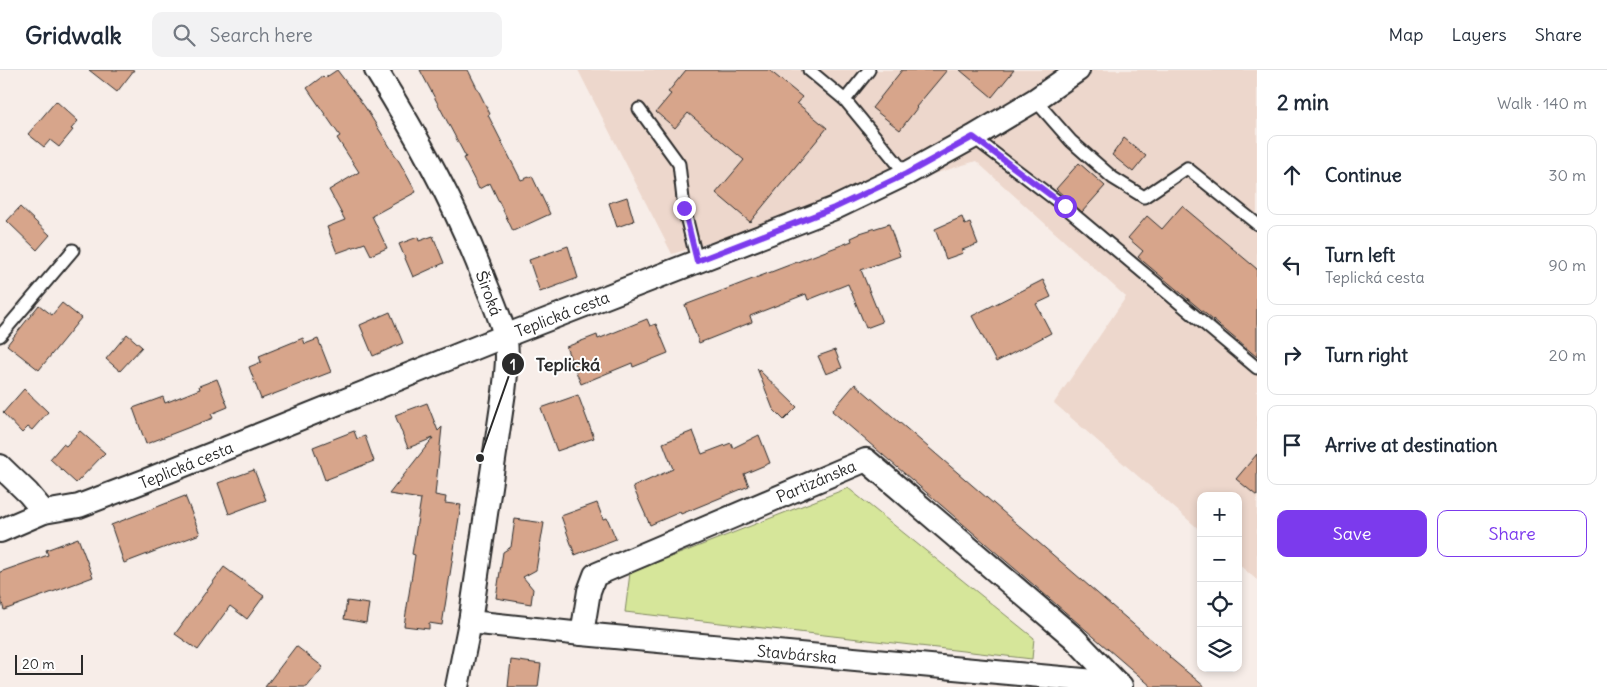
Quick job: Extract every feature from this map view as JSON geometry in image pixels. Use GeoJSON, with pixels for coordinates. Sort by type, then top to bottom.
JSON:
{"type":"FeatureCollection","features":[{"type":"Feature","properties":{"kind":"street","name":"Široká"},"geometry":{"type":"LineString","coordinates":[[376,70],[408,121],[438,175],[478,261],[505,336],[507,364],[504,392],[470,622],[457,687]]}},
{"type":"Feature","properties":{"kind":"street","name":"Teplická cesta"},"geometry":{"type":"LineString","coordinates":[[0,531],[44,512],[79,506],[147,480],[505,336],[834,208],[906,174],[973,137],[1035,100],[1078,70]]}},
{"type":"Feature","properties":{"kind":"street","name":"Partizánska"},"geometry":{"type":"LineString","coordinates":[[582,634],[589,591],[595,575],[866,460],[1074,638],[1120,685]]}},
{"type":"Feature","properties":{"kind":"street"},"geometry":{"type":"LineString","coordinates":[[0,466],[28,493],[44,512]]}},
{"type":"Feature","properties":{"kind":"street","name":"Stavbárska"},"geometry":{"type":"LineString","coordinates":[[470,622],[1120,685]]}},
{"type":"Feature","properties":{"kind":"lane"},"geometry":{"type":"LineString","coordinates":[[809,70],[845,100],[906,174]]}},
{"type":"Feature","properties":{"kind":"lane"},"geometry":{"type":"LineString","coordinates":[[845,100],[869,70]]}},
{"type":"Feature","properties":{"kind":"lane"},"geometry":{"type":"LineString","coordinates":[[1035,100],[1071,141],[1113,178],[1144,196],[1187,168],[1257,224]]}},
{"type":"Feature","properties":{"kind":"lane"},"geometry":{"type":"LineString","coordinates":[[639,109],[679,164],[684,208],[697,261]]}},
{"type":"Feature","properties":{"kind":"lane"},"geometry":{"type":"LineString","coordinates":[[973,137],[1065,206],[1257,368]]}},
{"type":"Feature","properties":{"kind":"lane"},"geometry":{"type":"LineString","coordinates":[[0,336],[73,250]]}},
{"type":"Feature","properties":{"kind":"shaded area"},"geometry":{"type":"Polygon","coordinates":[[[578,70],[1257,70],[1257,580],[1242,567],[1242,492],[1197,492],[1197,528],[1054,403],[1126,297],[976,161],[672,254],[578,70]]]}},
{"type":"Feature","properties":{"kind":"green space"},"geometry":{"type":"Polygon","coordinates":[[[848,488],[1034,638],[1032,659],[625,612],[630,573],[848,488]]]}},
{"type":"Feature","properties":{"kind":"building"},"geometry":{"type":"Polygon","coordinates":[[[89,70],[134,70],[117,92],[89,70]]]}},
{"type":"Feature","properties":{"kind":"building"},"geometry":{"type":"Polygon","coordinates":[[[337,70],[365,107],[416,192],[372,216],[387,248],[371,255],[365,243],[337,253],[327,227],[345,220],[329,190],[359,172],[337,138],[340,136],[307,88],[323,76],[325,78],[337,70]]]}},
{"type":"Feature","properties":{"kind":"building"},"geometry":{"type":"Polygon","coordinates":[[[420,70],[468,70],[490,114],[488,115],[521,180],[532,176],[550,214],[513,231],[490,183],[479,189],[463,158],[466,157],[420,70]]]}},
{"type":"Feature","properties":{"kind":"building"},"geometry":{"type":"Polygon","coordinates":[[[686,70],[769,70],[802,97],[797,103],[827,128],[750,222],[716,193],[744,160],[688,113],[675,128],[656,112],[671,94],[668,92],[686,70]]]}},
{"type":"Feature","properties":{"kind":"building"},"geometry":{"type":"Polygon","coordinates":[[[902,70],[947,70],[916,107],[900,130],[872,108],[902,70]]]}},
{"type":"Feature","properties":{"kind":"building"},"geometry":{"type":"Polygon","coordinates":[[[960,70],[1014,70],[992,97],[960,70]]]}},
{"type":"Feature","properties":{"kind":"building"},"geometry":{"type":"Polygon","coordinates":[[[56,101],[78,121],[59,147],[50,140],[44,147],[28,134],[56,101]]]}},
{"type":"Feature","properties":{"kind":"building"},"geometry":{"type":"Polygon","coordinates":[[[1124,138],[1146,156],[1133,172],[1112,155],[1124,138]]]}},
{"type":"Feature","properties":{"kind":"building"},"geometry":{"type":"Polygon","coordinates":[[[1079,163],[1105,186],[1082,212],[1056,189],[1079,163]]]}},
{"type":"Feature","properties":{"kind":"building"},"geometry":{"type":"Polygon","coordinates":[[[627,197],[634,221],[617,227],[609,203],[627,197]]]}},
{"type":"Feature","properties":{"kind":"building"},"geometry":{"type":"Polygon","coordinates":[[[1182,206],[1257,269],[1257,357],[1138,257],[1143,251],[1128,238],[1147,216],[1162,229],[1182,206]]]}},
{"type":"Feature","properties":{"kind":"building"},"geometry":{"type":"Polygon","coordinates":[[[20,207],[50,235],[37,250],[7,221],[20,207]]]}},
{"type":"Feature","properties":{"kind":"building"},"geometry":{"type":"Polygon","coordinates":[[[962,217],[965,225],[970,223],[978,244],[962,250],[963,253],[946,259],[935,229],[962,217]]]}},
{"type":"Feature","properties":{"kind":"building"},"geometry":{"type":"Polygon","coordinates":[[[889,224],[900,256],[861,270],[882,322],[866,328],[848,284],[808,300],[806,294],[750,316],[752,322],[699,343],[685,305],[852,241],[851,238],[860,233],[889,224]]]}},
{"type":"Feature","properties":{"kind":"building"},"geometry":{"type":"Polygon","coordinates":[[[433,236],[444,263],[413,277],[399,244],[418,237],[419,241],[433,236]]]}},
{"type":"Feature","properties":{"kind":"building"},"geometry":{"type":"Polygon","coordinates":[[[568,246],[578,278],[540,292],[529,260],[568,246]]]}},
{"type":"Feature","properties":{"kind":"building"},"geometry":{"type":"Polygon","coordinates":[[[1043,280],[1051,297],[1036,304],[1051,333],[996,362],[972,316],[1043,280]]]}},
{"type":"Feature","properties":{"kind":"building"},"geometry":{"type":"Polygon","coordinates":[[[62,303],[81,318],[39,370],[7,345],[39,305],[52,315],[62,303]]]}},
{"type":"Feature","properties":{"kind":"building"},"geometry":{"type":"Polygon","coordinates":[[[390,312],[403,343],[373,356],[360,325],[390,312]]]}},
{"type":"Feature","properties":{"kind":"building"},"geometry":{"type":"Polygon","coordinates":[[[647,319],[650,326],[656,324],[668,353],[633,367],[632,363],[581,384],[566,347],[597,335],[598,339],[647,319]]]}},
{"type":"Feature","properties":{"kind":"building"},"geometry":{"type":"Polygon","coordinates":[[[127,334],[142,347],[120,371],[106,359],[127,334]]]}},
{"type":"Feature","properties":{"kind":"building"},"geometry":{"type":"Polygon","coordinates":[[[303,338],[305,344],[318,339],[331,372],[261,399],[249,367],[261,362],[259,356],[303,338]]]}},
{"type":"Feature","properties":{"kind":"building"},"geometry":{"type":"Polygon","coordinates":[[[835,350],[842,368],[826,374],[818,356],[835,350]]]}},
{"type":"Feature","properties":{"kind":"building"},"geometry":{"type":"Polygon","coordinates":[[[757,368],[797,407],[784,420],[773,409],[757,368]]]}},
{"type":"Feature","properties":{"kind":"building"},"geometry":{"type":"Polygon","coordinates":[[[217,379],[228,407],[211,414],[213,418],[146,444],[133,408],[163,397],[165,403],[200,389],[199,386],[217,379]]]}},
{"type":"Feature","properties":{"kind":"building"},"geometry":{"type":"Polygon","coordinates":[[[855,384],[1205,687],[1152,687],[832,411],[855,384]]]}},
{"type":"Feature","properties":{"kind":"building"},"geometry":{"type":"Polygon","coordinates":[[[24,389],[48,412],[32,430],[28,427],[22,433],[3,413],[24,389]]]}},
{"type":"Feature","properties":{"kind":"building"},"geometry":{"type":"Polygon","coordinates":[[[578,395],[594,438],[557,451],[541,408],[578,395]]]}},
{"type":"Feature","properties":{"kind":"building"},"geometry":{"type":"Polygon","coordinates":[[[427,403],[438,431],[442,427],[435,495],[446,497],[445,503],[461,505],[442,625],[429,623],[429,629],[404,626],[415,555],[412,554],[421,499],[389,494],[433,438],[408,448],[395,415],[427,403]]]}},
{"type":"Feature","properties":{"kind":"building"},"geometry":{"type":"Polygon","coordinates":[[[80,431],[105,453],[76,483],[50,459],[63,444],[66,446],[80,431]]]}},
{"type":"Feature","properties":{"kind":"building"},"geometry":{"type":"Polygon","coordinates":[[[354,431],[357,439],[365,436],[374,461],[325,480],[313,447],[354,431]]]}},
{"type":"Feature","properties":{"kind":"building"},"geometry":{"type":"Polygon","coordinates":[[[693,431],[702,454],[731,443],[733,448],[759,435],[770,463],[744,474],[749,486],[650,525],[633,487],[673,469],[663,443],[693,431]]]}},
{"type":"Feature","properties":{"kind":"building"},"geometry":{"type":"Polygon","coordinates":[[[1257,454],[1257,496],[1236,479],[1257,454]]]}},
{"type":"Feature","properties":{"kind":"building"},"geometry":{"type":"Polygon","coordinates":[[[254,470],[266,500],[229,514],[218,483],[254,470]]]}},
{"type":"Feature","properties":{"kind":"building"},"geometry":{"type":"Polygon","coordinates":[[[185,496],[200,534],[124,563],[111,525],[185,496]]]}},
{"type":"Feature","properties":{"kind":"building"},"geometry":{"type":"Polygon","coordinates":[[[597,503],[603,519],[607,518],[616,539],[575,555],[561,516],[597,503]]]}},
{"type":"Feature","properties":{"kind":"building"},"geometry":{"type":"Polygon","coordinates":[[[515,519],[544,523],[536,570],[523,577],[533,589],[531,604],[496,598],[503,552],[511,547],[515,519]]]}},
{"type":"Feature","properties":{"kind":"building"},"geometry":{"type":"Polygon","coordinates":[[[78,538],[93,577],[4,610],[0,596],[0,572],[48,555],[46,550],[78,538]]]}},
{"type":"Feature","properties":{"kind":"building"},"geometry":{"type":"Polygon","coordinates":[[[224,567],[264,596],[247,619],[230,606],[198,650],[175,634],[224,567]]]}},
{"type":"Feature","properties":{"kind":"building"},"geometry":{"type":"Polygon","coordinates":[[[347,601],[369,604],[366,623],[344,619],[347,601]]]}},
{"type":"Feature","properties":{"kind":"building"},"geometry":{"type":"Polygon","coordinates":[[[296,646],[323,667],[307,687],[265,687],[296,646]]]}},
{"type":"Feature","properties":{"kind":"building"},"geometry":{"type":"Polygon","coordinates":[[[511,660],[541,664],[538,687],[508,687],[511,660]]]}},
{"type":"Feature","properties":{"kind":"place","name":"Teplická"},"geometry":{"type":"Point","coordinates":[480,458]}},
{"type":"Feature","properties":{"kind":"route"},"geometry":{"type":"LineString","coordinates":[[684,208],[697,261],[834,208],[906,174],[973,137],[1065,206]]}}]}
